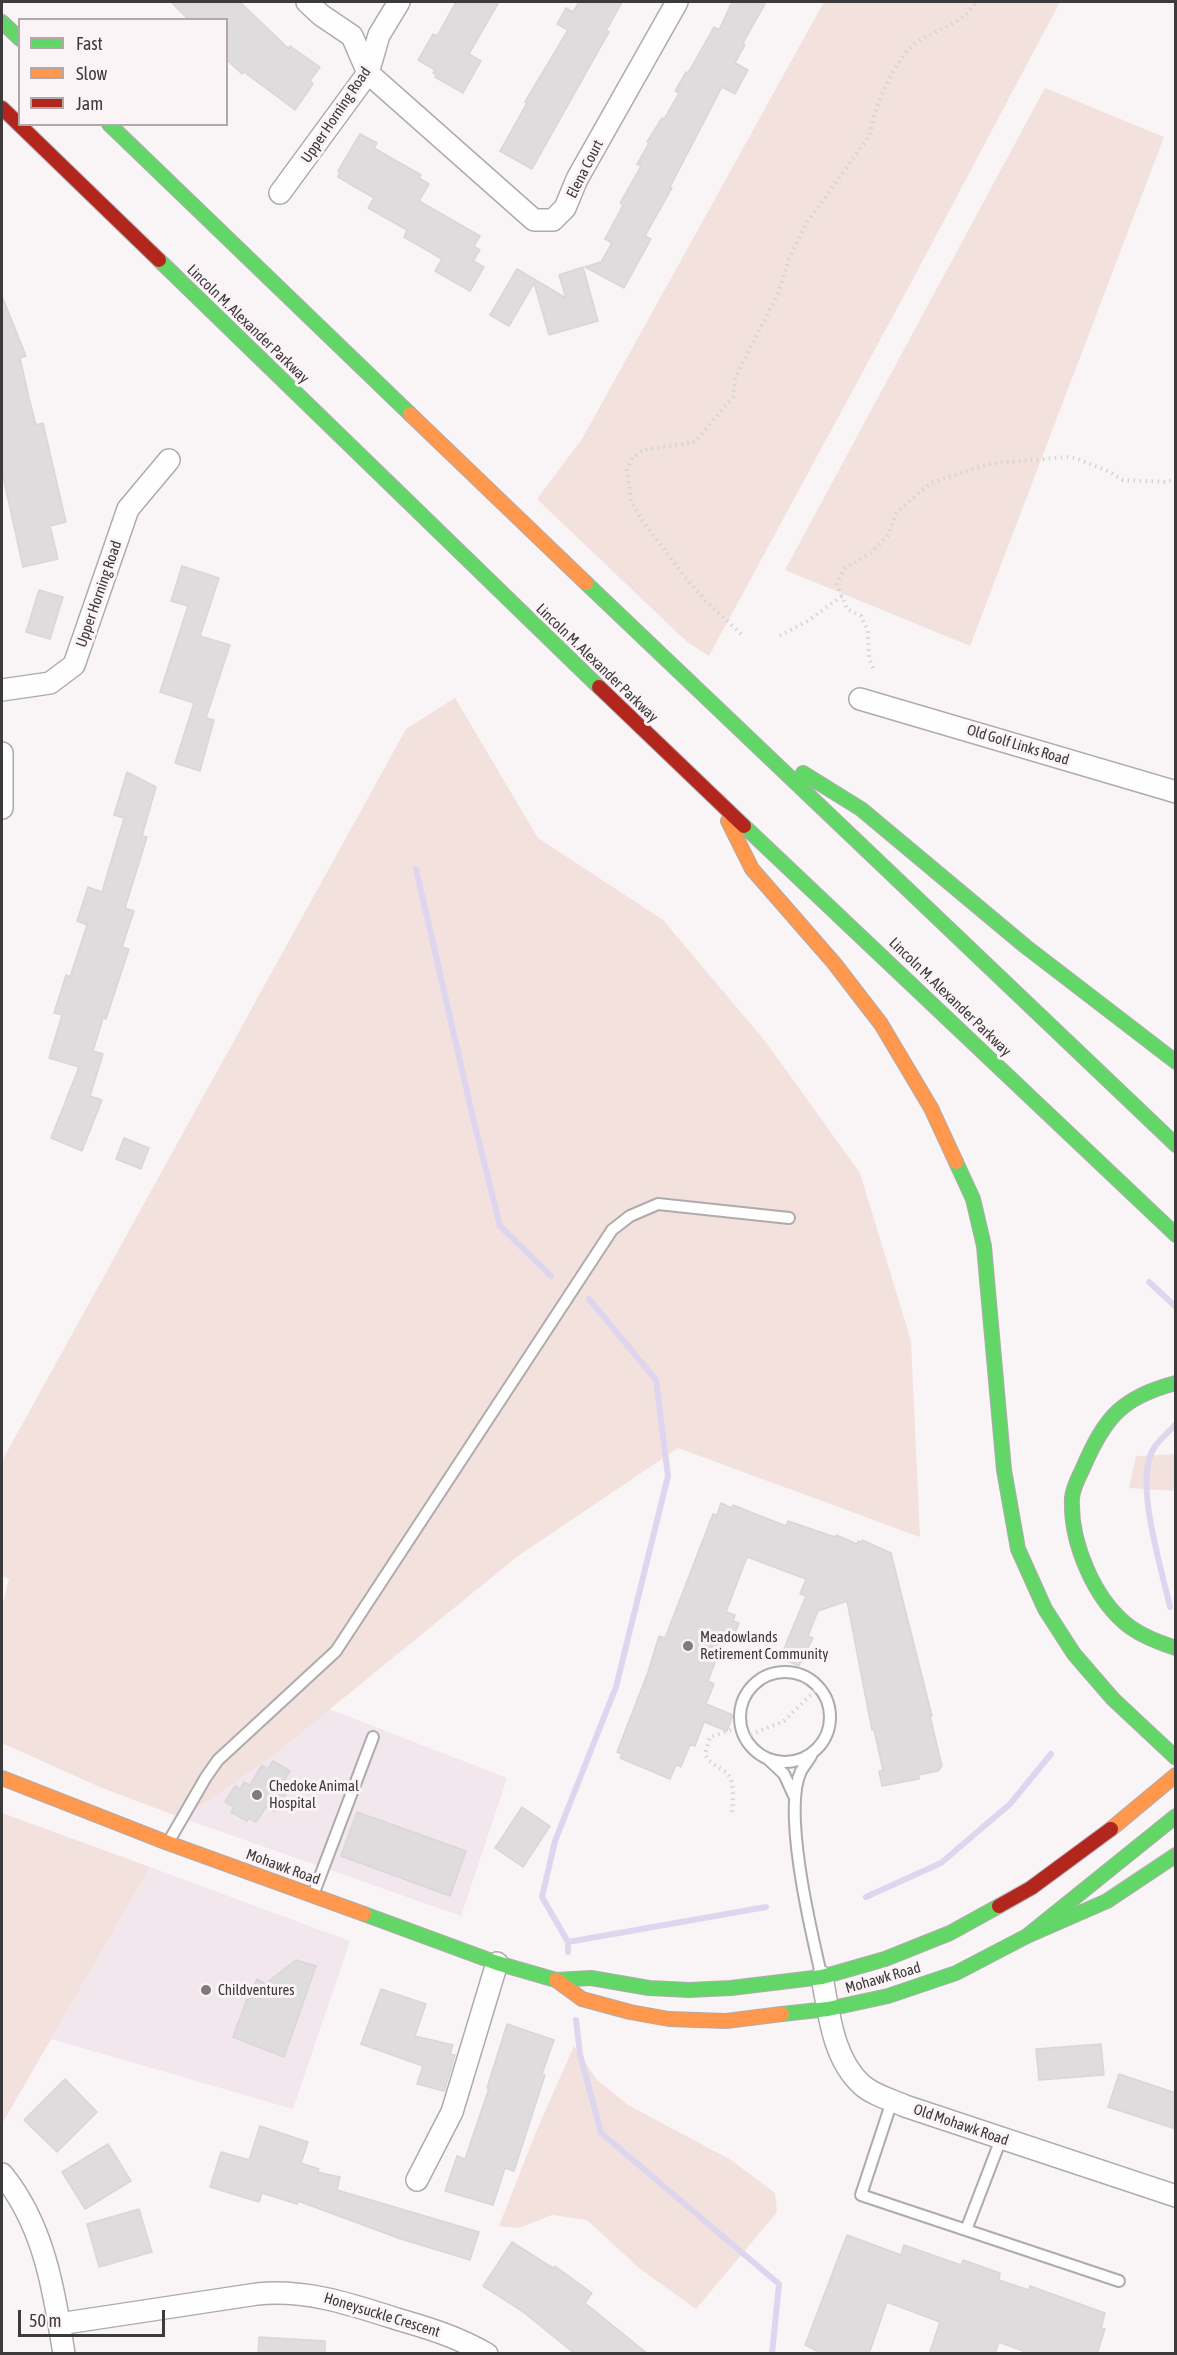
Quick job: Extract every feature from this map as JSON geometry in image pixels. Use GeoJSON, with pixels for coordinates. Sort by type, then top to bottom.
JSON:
{"type":"FeatureCollection","features":[{"type":"Feature","properties":{"kind":"main road"},"geometry":{"type":"LineString","coordinates":[[2,22],[18,37]]}},
{"type":"Feature","properties":{"kind":"main road","name":"Lincoln M. Alexander Parkway"},"geometry":{"type":"LineString","coordinates":[[2,108],[18,124]]}},
{"type":"Feature","properties":{"kind":"main road","name":"Lincoln M. Alexander Parkway"},"geometry":{"type":"LineString","coordinates":[[21,126],[719,804],[790,868],[1176,1235]]}},
{"type":"Feature","properties":{"kind":"main road"},"geometry":{"type":"LineString","coordinates":[[111,126],[742,734],[1176,1145]]}},
{"type":"Feature","properties":{"kind":"main road"},"geometry":{"type":"LineString","coordinates":[[742,734],[861,809],[1025,946],[1176,1062]]}},
{"type":"Feature","properties":{"kind":"main road"},"geometry":{"type":"LineString","coordinates":[[719,804],[752,869],[834,963],[881,1024],[931,1108],[974,1199],[984,1246],[1004,1470],[1018,1550],[1045,1609],[1074,1654],[1113,1699],[1176,1758]]}},
{"type":"Feature","properties":{"kind":"main road"},"geometry":{"type":"LineString","coordinates":[[1176,1383],[1143,1392],[1115,1413],[1085,1463],[1072,1496],[1075,1528],[1100,1592],[1124,1622],[1150,1639],[1176,1648]]}},
{"type":"Feature","properties":{"kind":"main road","name":"Mohawk Road"},"geometry":{"type":"LineString","coordinates":[[2,1778],[168,1843],[497,1963],[556,1980],[591,1978],[649,1988],[689,1990],[731,1988],[822,1977],[885,1959],[950,1933],[1031,1888],[1133,1813],[1176,1775]]}},
{"type":"Feature","properties":{"kind":"main road","name":"Mohawk Road"},"geometry":{"type":"LineString","coordinates":[[556,1980],[582,1999],[630,2012],[669,2019],[726,2021],[828,2009],[888,1996],[956,1973],[1027,1936],[1176,1816]]}},
{"type":"Feature","properties":{"kind":"main road"},"geometry":{"type":"LineString","coordinates":[[1027,1936],[1107,1901],[1176,1856]]}},
{"type":"Feature","properties":{"kind":"street"},"geometry":{"type":"LineString","coordinates":[[307,2],[321,15],[352,36],[369,73]]}},
{"type":"Feature","properties":{"kind":"street","name":"Upper Horning Road"},"geometry":{"type":"LineString","coordinates":[[280,193],[369,73],[380,34],[399,2]]}},
{"type":"Feature","properties":{"kind":"street","name":"Elena Court"},"geometry":{"type":"LineString","coordinates":[[369,73],[534,220],[553,220],[565,208],[578,179],[677,2]]}},
{"type":"Feature","properties":{"kind":"street","name":"Upper Horning Road"},"geometry":{"type":"LineString","coordinates":[[2,690],[50,683],[74,665],[128,509],[169,460]]}},
{"type":"Feature","properties":{"kind":"street","name":"Old Golf Links Road"},"geometry":{"type":"LineString","coordinates":[[860,699],[1176,792]]}},
{"type":"Feature","properties":{"kind":"street"},"geometry":{"type":"LineString","coordinates":[[2,753],[2,808]]}},
{"type":"Feature","properties":{"kind":"street"},"geometry":{"type":"LineString","coordinates":[[417,2180],[452,2112],[497,1963]]}},
{"type":"Feature","properties":{"kind":"street","name":"Old Mohawk Road"},"geometry":{"type":"LineString","coordinates":[[822,1977],[836,2045],[845,2066],[864,2087],[892,2101],[1000,2139],[1176,2196]]}},
{"type":"Feature","properties":{"kind":"street"},"geometry":{"type":"LineString","coordinates":[[2,2174],[25,2206],[44,2251],[64,2354]]}},
{"type":"Feature","properties":{"kind":"street","name":"Honeysuckle Crescent"},"geometry":{"type":"LineString","coordinates":[[59,2324],[257,2294],[288,2292],[347,2303],[442,2333],[487,2354]]}},
{"type":"Feature","properties":{"kind":"lane"},"geometry":{"type":"LineString","coordinates":[[168,1843],[218,1760],[336,1651],[612,1230],[630,1216],[658,1204],[789,1218]]}},
{"type":"Feature","properties":{"kind":"lane"},"geometry":{"type":"LineString","coordinates":[[795,1798],[784,1774],[750,1746],[739,1717],[742,1701],[750,1687],[763,1677],[778,1672],[800,1674],[819,1687],[825,1694],[830,1709],[830,1727],[824,1742],[813,1753],[800,1773],[795,1798],[794,1821],[808,1919],[822,1977]]}},
{"type":"Feature","properties":{"kind":"lane"},"geometry":{"type":"LineString","coordinates":[[312,1895],[373,1737]]}},
{"type":"Feature","properties":{"kind":"lane"},"geometry":{"type":"LineString","coordinates":[[767,1759],[783,1763],[799,1761],[813,1753]]}},
{"type":"Feature","properties":{"kind":"lane"},"geometry":{"type":"LineString","coordinates":[[892,2101],[861,2194],[1119,2281]]}},
{"type":"Feature","properties":{"kind":"lane"},"geometry":{"type":"LineString","coordinates":[[966,2230],[1000,2139]]}},
{"type":"Feature","properties":{"kind":"path"},"geometry":{"type":"LineString","coordinates":[[741,634],[706,601],[641,519],[631,501],[627,470],[632,458],[643,450],[695,442],[733,397],[735,378],[778,293],[789,259],[802,232],[870,135],[872,121],[905,53],[918,41],[946,29],[971,10],[976,2]]}},
{"type":"Feature","properties":{"kind":"path"},"geometry":{"type":"LineString","coordinates":[[873,668],[869,658],[868,631],[861,616],[847,609],[837,584],[844,569],[872,552],[888,535],[897,512],[931,483],[988,464],[1065,457],[1075,458],[1124,480],[1165,482],[1176,479]]}},
{"type":"Feature","properties":{"kind":"path"},"geometry":{"type":"LineString","coordinates":[[780,636],[809,620],[842,596]]}},
{"type":"Feature","properties":{"kind":"path"},"geometry":{"type":"LineString","coordinates":[[745,1737],[784,1721],[819,1687]]}},
{"type":"Feature","properties":{"kind":"path"},"geometry":{"type":"LineString","coordinates":[[731,1730],[710,1737],[705,1754],[708,1760],[732,1779],[732,1816]]}},
{"type":"Feature","properties":{"kind":"shaded area"},"geometry":{"type":"Polygon","coordinates":[[[824,2],[1060,2],[709,656],[687,642],[537,499],[582,439],[824,2]]]}},
{"type":"Feature","properties":{"kind":"shaded area"},"geometry":{"type":"Polygon","coordinates":[[[1045,88],[1164,137],[970,646],[785,570],[1045,88]]]}},
{"type":"Feature","properties":{"kind":"shaded area"},"geometry":{"type":"Polygon","coordinates":[[[455,698],[538,838],[663,920],[765,1041],[860,1173],[911,1341],[920,1537],[678,1448],[518,1556],[271,1757],[182,1818],[102,1788],[2,1743],[2,1607],[9,1579],[2,1576],[2,1461],[406,729],[455,698]]]}},
{"type":"Feature","properties":{"kind":"shaded area"},"geometry":{"type":"Polygon","coordinates":[[[1175,1454],[1175,1491],[1129,1488],[1136,1456],[1175,1454]]]}},
{"type":"Feature","properties":{"kind":"shaded area"},"geometry":{"type":"Polygon","coordinates":[[[329,1709],[507,1778],[461,1916],[182,1818],[329,1709]]]}},
{"type":"Feature","properties":{"kind":"shaded area"},"geometry":{"type":"Polygon","coordinates":[[[2,1813],[150,1867],[2,2124],[2,1813]]]}},
{"type":"Feature","properties":{"kind":"shaded area","name":"Childventures"},"geometry":{"type":"Polygon","coordinates":[[[150,1867],[350,1941],[293,2109],[51,2039],[150,1867]]]}},
{"type":"Feature","properties":{"kind":"shaded area"},"geometry":{"type":"Polygon","coordinates":[[[574,2046],[597,2080],[628,2105],[731,2160],[775,2193],[777,2212],[696,2309],[639,2268],[587,2220],[552,2215],[519,2228],[499,2226],[536,2132],[574,2046]]]}},
{"type":"Feature","properties":{"kind":"building"},"geometry":{"type":"Polygon","coordinates":[[[171,2],[240,2],[289,49],[290,46],[320,67],[310,81],[313,84],[295,110],[244,72],[242,74],[228,61],[228,18],[187,18],[171,2]]]}},
{"type":"Feature","properties":{"kind":"building"},"geometry":{"type":"Polygon","coordinates":[[[456,2],[499,2],[469,54],[481,61],[463,93],[435,77],[433,73],[435,70],[418,60],[433,34],[437,36],[456,2]]]}},
{"type":"Feature","properties":{"kind":"building"},"geometry":{"type":"Polygon","coordinates":[[[579,2],[622,2],[606,31],[609,32],[532,169],[500,151],[527,103],[525,102],[568,30],[557,24],[566,8],[573,12],[579,2]]]}},
{"type":"Feature","properties":{"kind":"building"},"geometry":{"type":"Polygon","coordinates":[[[732,2],[766,2],[743,43],[745,45],[735,63],[748,70],[735,94],[722,87],[670,187],[672,188],[645,236],[651,239],[624,288],[585,267],[601,262],[612,243],[605,239],[623,205],[620,203],[641,166],[637,164],[649,143],[647,142],[662,118],[664,119],[679,93],[675,91],[714,27],[719,30],[732,2]]]}},
{"type":"Feature","properties":{"kind":"building"},"geometry":{"type":"Polygon","coordinates":[[[360,134],[377,143],[374,148],[421,175],[419,178],[429,184],[419,201],[480,236],[474,246],[480,250],[473,261],[484,267],[470,291],[435,271],[442,259],[404,237],[407,230],[368,208],[374,198],[338,177],[340,172],[338,171],[360,134]]]}},
{"type":"Feature","properties":{"kind":"building"},"geometry":{"type":"Polygon","coordinates":[[[583,267],[598,321],[549,335],[534,283],[509,326],[490,315],[517,269],[566,298],[559,275],[583,267]]]}},
{"type":"Feature","properties":{"kind":"building"},"geometry":{"type":"Polygon","coordinates":[[[2,296],[26,356],[20,358],[29,398],[36,425],[43,423],[66,522],[50,526],[58,559],[23,567],[2,472],[2,296]]]}},
{"type":"Feature","properties":{"kind":"building"},"geometry":{"type":"Polygon","coordinates":[[[182,566],[219,578],[200,636],[230,645],[206,718],[214,720],[200,771],[175,763],[194,703],[160,692],[188,606],[171,601],[182,566]]]}},
{"type":"Feature","properties":{"kind":"building"},"geometry":{"type":"Polygon","coordinates":[[[39,590],[63,597],[50,639],[26,632],[39,590]]]}},
{"type":"Feature","properties":{"kind":"building"},"geometry":{"type":"Polygon","coordinates":[[[127,772],[156,787],[142,836],[147,837],[125,908],[134,911],[122,947],[129,949],[93,1051],[103,1054],[90,1096],[102,1100],[82,1151],[51,1138],[79,1067],[49,1058],[62,1015],[54,1013],[66,975],[70,977],[87,925],[77,921],[88,887],[102,892],[124,818],[114,815],[127,772]]]}},
{"type":"Feature","properties":{"kind":"building"},"geometry":{"type":"Polygon","coordinates":[[[124,1138],[149,1148],[141,1169],[116,1159],[124,1138]]]}},
{"type":"Feature","properties":{"kind":"building","name":"Meadowlands Retirement Community"},"geometry":{"type":"Polygon","coordinates":[[[721,1503],[732,1508],[733,1505],[786,1526],[788,1521],[835,1537],[836,1535],[857,1544],[862,1540],[891,1553],[932,1716],[930,1716],[942,1766],[938,1771],[919,1775],[919,1779],[882,1786],[879,1771],[883,1771],[874,1730],[872,1730],[847,1601],[818,1611],[808,1636],[813,1638],[799,1666],[785,1660],[788,1653],[783,1651],[806,1596],[800,1594],[806,1579],[747,1557],[726,1612],[735,1615],[733,1621],[739,1623],[733,1638],[729,1636],[727,1643],[723,1641],[708,1681],[714,1684],[706,1704],[733,1715],[727,1731],[704,1722],[695,1746],[690,1745],[681,1767],[676,1765],[670,1779],[620,1758],[622,1754],[617,1752],[648,1672],[659,1636],[665,1638],[713,1514],[717,1515],[721,1503]]]}},
{"type":"Feature","properties":{"kind":"building","name":"Chedoke Animal Hospital"},"geometry":{"type":"Polygon","coordinates":[[[273,1761],[290,1771],[285,1779],[292,1784],[275,1812],[266,1807],[256,1822],[249,1818],[247,1821],[231,1812],[234,1807],[225,1802],[235,1786],[240,1789],[244,1782],[250,1785],[262,1765],[268,1769],[273,1761]]]}},
{"type":"Feature","properties":{"kind":"building"},"geometry":{"type":"Polygon","coordinates":[[[522,1807],[550,1826],[523,1867],[495,1848],[522,1807]]]}},
{"type":"Feature","properties":{"kind":"building"},"geometry":{"type":"Polygon","coordinates":[[[357,1812],[466,1851],[450,1896],[341,1856],[357,1812]]]}},
{"type":"Feature","properties":{"kind":"building"},"geometry":{"type":"Polygon","coordinates":[[[296,1960],[316,1966],[284,2057],[233,2037],[257,1979],[265,1984],[296,1960]]]}},
{"type":"Feature","properties":{"kind":"building"},"geometry":{"type":"Polygon","coordinates":[[[381,1989],[426,2004],[415,2036],[453,2045],[450,2054],[455,2055],[444,2091],[417,2084],[423,2066],[361,2044],[381,1989]]]}},
{"type":"Feature","properties":{"kind":"building"},"geometry":{"type":"Polygon","coordinates":[[[507,2024],[554,2040],[514,2171],[505,2168],[493,2205],[445,2191],[457,2156],[465,2159],[489,2088],[487,2088],[507,2024]]]}},
{"type":"Feature","properties":{"kind":"building"},"geometry":{"type":"Polygon","coordinates":[[[1101,2044],[1104,2075],[1039,2080],[1036,2049],[1101,2044]]]}},
{"type":"Feature","properties":{"kind":"building"},"geometry":{"type":"Polygon","coordinates":[[[1119,2074],[1176,2093],[1176,2129],[1108,2107],[1119,2074]]]}},
{"type":"Feature","properties":{"kind":"building"},"geometry":{"type":"Polygon","coordinates":[[[65,2079],[97,2112],[57,2152],[24,2120],[65,2079]]]}},
{"type":"Feature","properties":{"kind":"building"},"geometry":{"type":"Polygon","coordinates":[[[260,2126],[308,2142],[301,2163],[319,2169],[317,2172],[340,2177],[337,2190],[479,2232],[470,2260],[401,2239],[298,2201],[297,2204],[262,2193],[259,2202],[210,2187],[221,2152],[249,2160],[260,2126]]]}},
{"type":"Feature","properties":{"kind":"building"},"geometry":{"type":"Polygon","coordinates":[[[108,2144],[131,2181],[85,2209],[62,2172],[108,2144]]]}},
{"type":"Feature","properties":{"kind":"building"},"geometry":{"type":"Polygon","coordinates":[[[139,2209],[152,2252],[99,2267],[87,2224],[139,2209]]]}},
{"type":"Feature","properties":{"kind":"building"},"geometry":{"type":"Polygon","coordinates":[[[847,2235],[901,2255],[904,2245],[961,2265],[963,2260],[1000,2273],[999,2280],[1029,2290],[1030,2286],[1105,2313],[1101,2328],[1105,2329],[1097,2354],[1031,2354],[999,2342],[995,2354],[929,2354],[940,2322],[887,2302],[869,2354],[823,2354],[805,2345],[847,2235]]]}},
{"type":"Feature","properties":{"kind":"building"},"geometry":{"type":"Polygon","coordinates":[[[512,2242],[553,2268],[555,2266],[592,2293],[585,2303],[648,2354],[575,2354],[522,2311],[483,2286],[512,2242]]]}},
{"type":"Feature","properties":{"kind":"building"},"geometry":{"type":"Polygon","coordinates":[[[259,2337],[325,2341],[325,2354],[258,2354],[259,2337]]]}},
{"type":"Feature","properties":{"kind":"waterway"},"geometry":{"type":"LineString","coordinates":[[416,869],[500,1226],[551,1276]]}},
{"type":"Feature","properties":{"kind":"waterway"},"geometry":{"type":"LineString","coordinates":[[1149,1282],[1176,1307]]}},
{"type":"Feature","properties":{"kind":"waterway"},"geometry":{"type":"LineString","coordinates":[[568,1952],[568,1942],[542,1897],[555,1841],[616,1687],[668,1476],[656,1380],[589,1299]]}},
{"type":"Feature","properties":{"kind":"waterway"},"geometry":{"type":"LineString","coordinates":[[1170,1607],[1151,1526],[1147,1481],[1148,1463],[1154,1448],[1176,1424]]}},
{"type":"Feature","properties":{"kind":"waterway"},"geometry":{"type":"LineString","coordinates":[[866,1897],[941,1863],[1010,1804],[1051,1754]]}},
{"type":"Feature","properties":{"kind":"waterway"},"geometry":{"type":"LineString","coordinates":[[568,1942],[766,1907]]}},
{"type":"Feature","properties":{"kind":"waterway"},"geometry":{"type":"LineString","coordinates":[[576,2020],[580,2054],[601,2133],[779,2284],[772,2354]]}},
{"type":"Feature","properties":{"kind":"traffic: fast"},"geometry":{"type":"LineString","coordinates":[[2,22],[18,37]]}},
{"type":"Feature","properties":{"kind":"traffic: fast"},"geometry":{"type":"LineString","coordinates":[[111,126],[410,414]]}},
{"type":"Feature","properties":{"kind":"traffic: fast"},"geometry":{"type":"LineString","coordinates":[[159,260],[599,687]]}},
{"type":"Feature","properties":{"kind":"traffic: fast"},"geometry":{"type":"LineString","coordinates":[[586,583],[1176,1145]]}},
{"type":"Feature","properties":{"kind":"traffic: fast"},"geometry":{"type":"LineString","coordinates":[[803,773],[861,809],[1025,946],[1176,1062]]}},
{"type":"Feature","properties":{"kind":"traffic: fast"},"geometry":{"type":"LineString","coordinates":[[744,826],[1176,1235]]}},
{"type":"Feature","properties":{"kind":"traffic: fast"},"geometry":{"type":"LineString","coordinates":[[956,1162],[973,1199],[984,1246],[1004,1470],[1018,1549],[1045,1609],[1074,1654],[1113,1699],[1176,1758]]}},
{"type":"Feature","properties":{"kind":"traffic: fast"},"geometry":{"type":"LineString","coordinates":[[1176,1383],[1142,1395],[1129,1403],[1108,1422],[1091,1450],[1076,1482],[1072,1498],[1072,1515],[1080,1551],[1095,1586],[1105,1602],[1135,1631],[1176,1648]]}},
{"type":"Feature","properties":{"kind":"traffic: fast"},"geometry":{"type":"LineString","coordinates":[[782,2014],[828,2009],[888,1996],[956,1973],[1027,1936],[1176,1816]]}},
{"type":"Feature","properties":{"kind":"traffic: fast"},"geometry":{"type":"LineString","coordinates":[[1027,1936],[1107,1901],[1176,1855]]}},
{"type":"Feature","properties":{"kind":"traffic: fast"},"geometry":{"type":"LineString","coordinates":[[364,1914],[497,1963],[556,1980],[591,1978],[649,1988],[689,1990],[731,1988],[822,1977],[885,1959],[950,1933],[999,1906]]}},
{"type":"Feature","properties":{"kind":"traffic: slow"},"geometry":{"type":"LineString","coordinates":[[410,414],[586,583]]}},
{"type":"Feature","properties":{"kind":"traffic: slow"},"geometry":{"type":"LineString","coordinates":[[728,821],[752,869],[834,963],[881,1024],[931,1108],[956,1162]]}},
{"type":"Feature","properties":{"kind":"traffic: slow"},"geometry":{"type":"LineString","coordinates":[[1111,1829],[1176,1775]]}},
{"type":"Feature","properties":{"kind":"traffic: slow"},"geometry":{"type":"LineString","coordinates":[[2,1778],[168,1843],[364,1914]]}},
{"type":"Feature","properties":{"kind":"traffic: slow"},"geometry":{"type":"LineString","coordinates":[[556,1980],[582,1999],[630,2012],[669,2019],[726,2021],[782,2014]]}},
{"type":"Feature","properties":{"kind":"traffic: jam"},"geometry":{"type":"LineString","coordinates":[[2,108],[18,123]]}},
{"type":"Feature","properties":{"kind":"traffic: jam"},"geometry":{"type":"LineString","coordinates":[[21,126],[159,260]]}},
{"type":"Feature","properties":{"kind":"traffic: jam"},"geometry":{"type":"LineString","coordinates":[[599,687],[744,826]]}},
{"type":"Feature","properties":{"kind":"traffic: jam"},"geometry":{"type":"LineString","coordinates":[[999,1906],[1031,1888],[1111,1829]]}},
{"type":"Feature","properties":{"kind":"place","name":"Meadowlands Retirement Community"},"geometry":{"type":"Point","coordinates":[688,1646]}},
{"type":"Feature","properties":{"kind":"place","name":"Chedoke Animal Hospital"},"geometry":{"type":"Point","coordinates":[257,1795]}},
{"type":"Feature","properties":{"kind":"place","name":"Childventures"},"geometry":{"type":"Point","coordinates":[206,1990]}}]}
